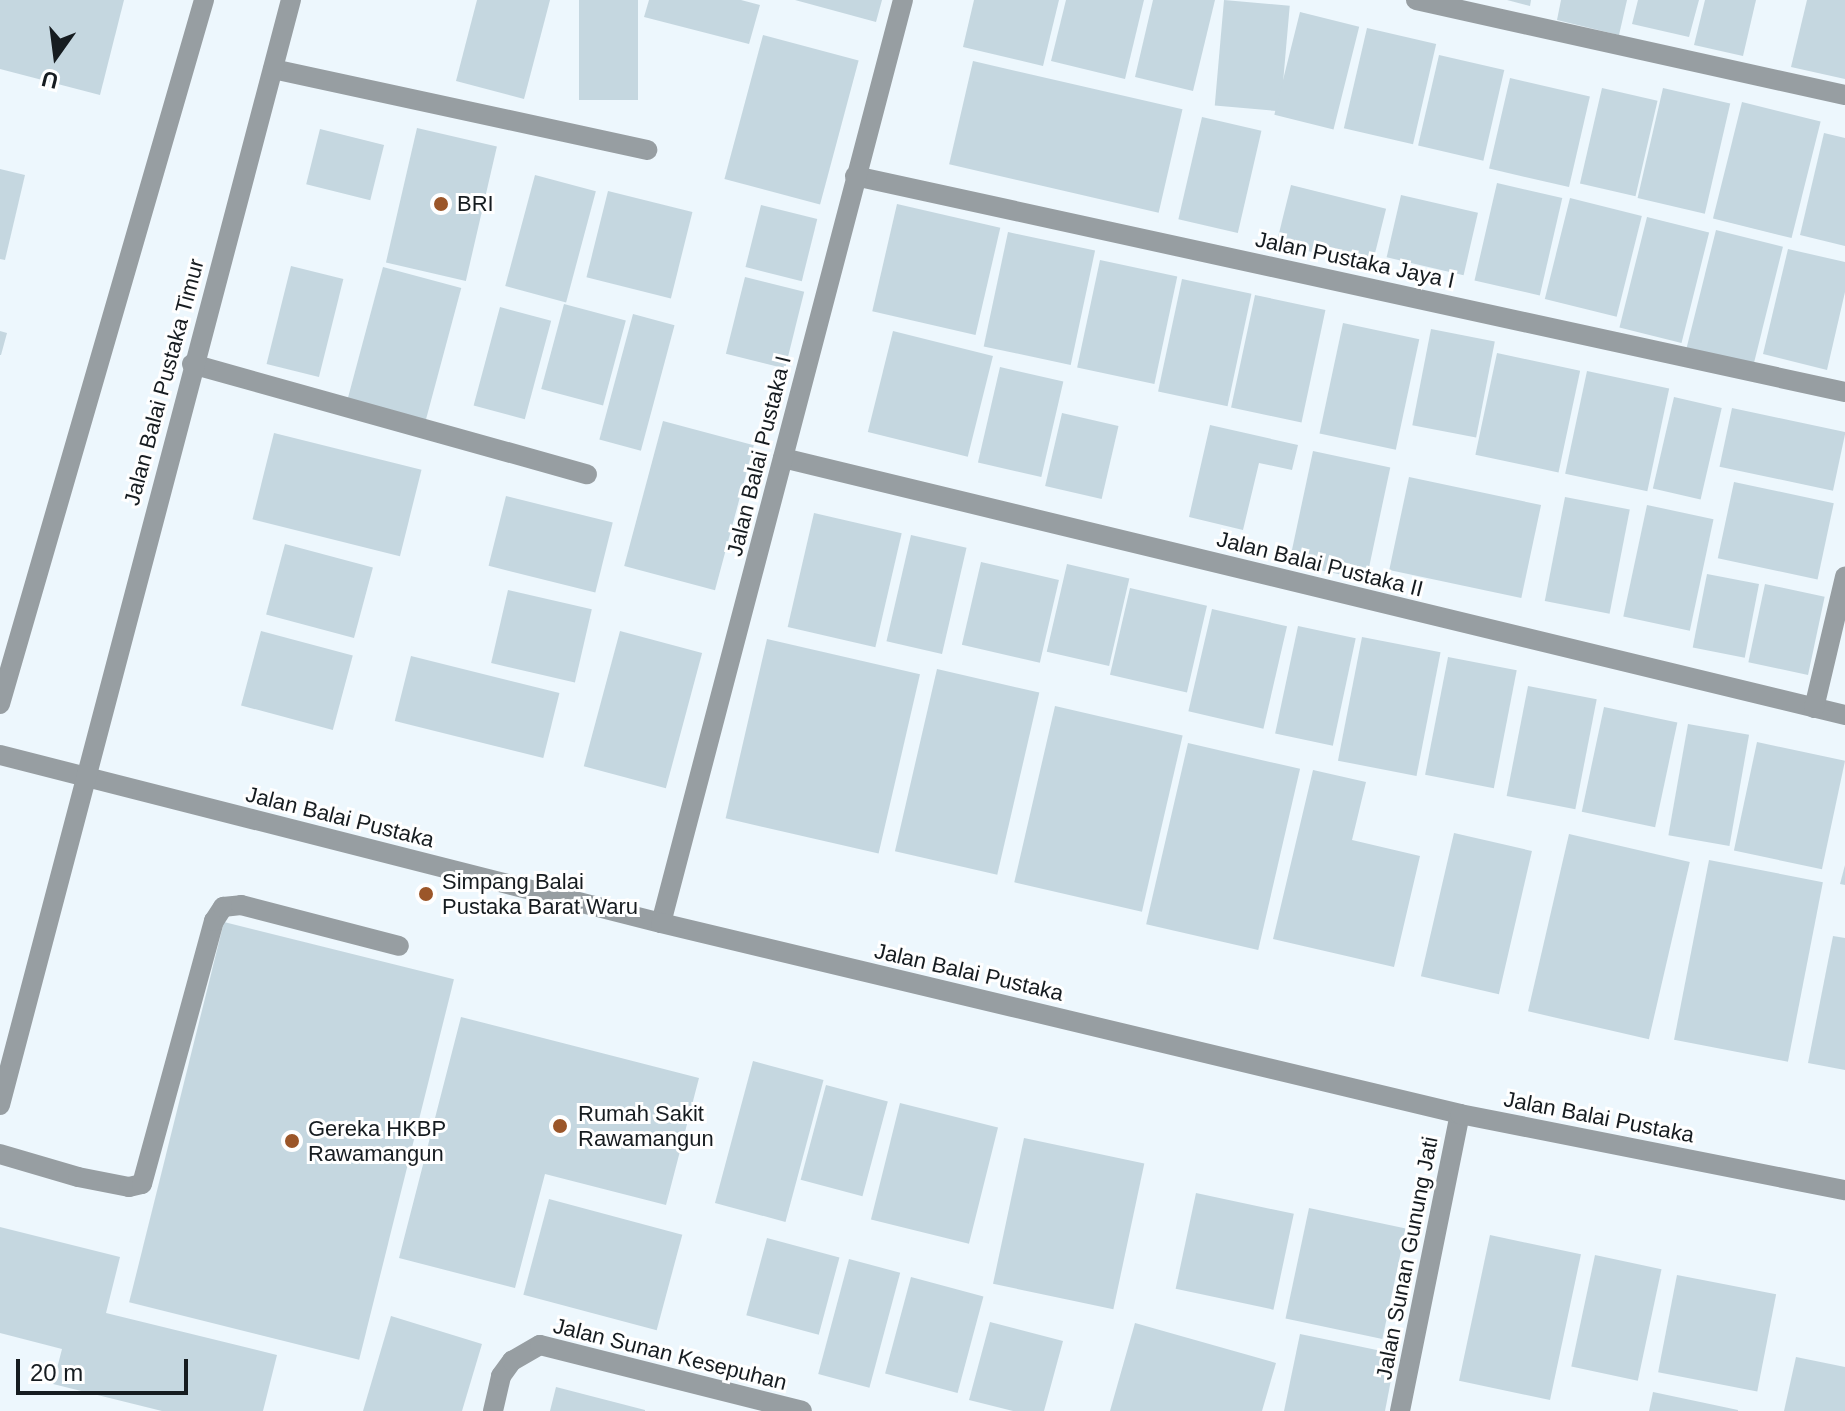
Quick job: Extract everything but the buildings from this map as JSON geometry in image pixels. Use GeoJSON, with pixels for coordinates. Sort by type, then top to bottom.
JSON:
{"type":"FeatureCollection","features":[{"type":"Feature","properties":{"kind":"street"},"geometry":{"type":"LineString","coordinates":[[0,704],[204,0]]}},
{"type":"Feature","properties":{"kind":"street","name":"Jalan Balai Pustaka Timur"},"geometry":{"type":"LineString","coordinates":[[0,1105],[192,364],[291,0]]}},
{"type":"Feature","properties":{"kind":"street","name":"Jalan Balai Pustaka I"},"geometry":{"type":"LineString","coordinates":[[661,923],[903,0]]}},
{"type":"Feature","properties":{"kind":"street"},"geometry":{"type":"LineString","coordinates":[[1416,0],[1845,95]]}},
{"type":"Feature","properties":{"kind":"street"},"geometry":{"type":"LineString","coordinates":[[273,69],[647,150]]}},
{"type":"Feature","properties":{"kind":"street","name":"Jalan Pustaka Jaya I"},"geometry":{"type":"LineString","coordinates":[[855,176],[1845,392]]}},
{"type":"Feature","properties":{"kind":"street"},"geometry":{"type":"LineString","coordinates":[[192,364],[587,474]]}},
{"type":"Feature","properties":{"kind":"street","name":"Jalan Balai Pustaka II"},"geometry":{"type":"LineString","coordinates":[[783,458],[1845,715]]}},
{"type":"Feature","properties":{"kind":"street"},"geometry":{"type":"LineString","coordinates":[[1814,708],[1845,577]]}},
{"type":"Feature","properties":{"kind":"street","name":"Jalan Balai Pustaka"},"geometry":{"type":"LineString","coordinates":[[0,755],[661,923],[1460,1114],[1845,1190]]}},
{"type":"Feature","properties":{"kind":"street"},"geometry":{"type":"LineString","coordinates":[[0,1154],[78,1177],[129,1187],[142,1184],[214,921],[223,907],[241,905],[399,946]]}},
{"type":"Feature","properties":{"kind":"street","name":"Jalan Sunan Gunung Jati"},"geometry":{"type":"LineString","coordinates":[[1400,1411],[1460,1114]]}},
{"type":"Feature","properties":{"kind":"street","name":"Jalan Sunan Kesepuhan"},"geometry":{"type":"LineString","coordinates":[[493,1411],[501,1376],[527,1349],[540,1345],[802,1411]]}},
{"type":"Feature","properties":{"kind":"place","name":"BRI"},"geometry":{"type":"Point","coordinates":[441,204]}},
{"type":"Feature","properties":{"kind":"place","name":"Simpang Balai Pustaka Barat Waru"},"geometry":{"type":"Point","coordinates":[426,894]}},
{"type":"Feature","properties":{"kind":"place","name":"Rumah Sakit Rawamangun"},"geometry":{"type":"Point","coordinates":[560,1126]}},
{"type":"Feature","properties":{"kind":"place","name":"Gereka HKBP Rawamangun"},"geometry":{"type":"Point","coordinates":[292,1141]}}]}
